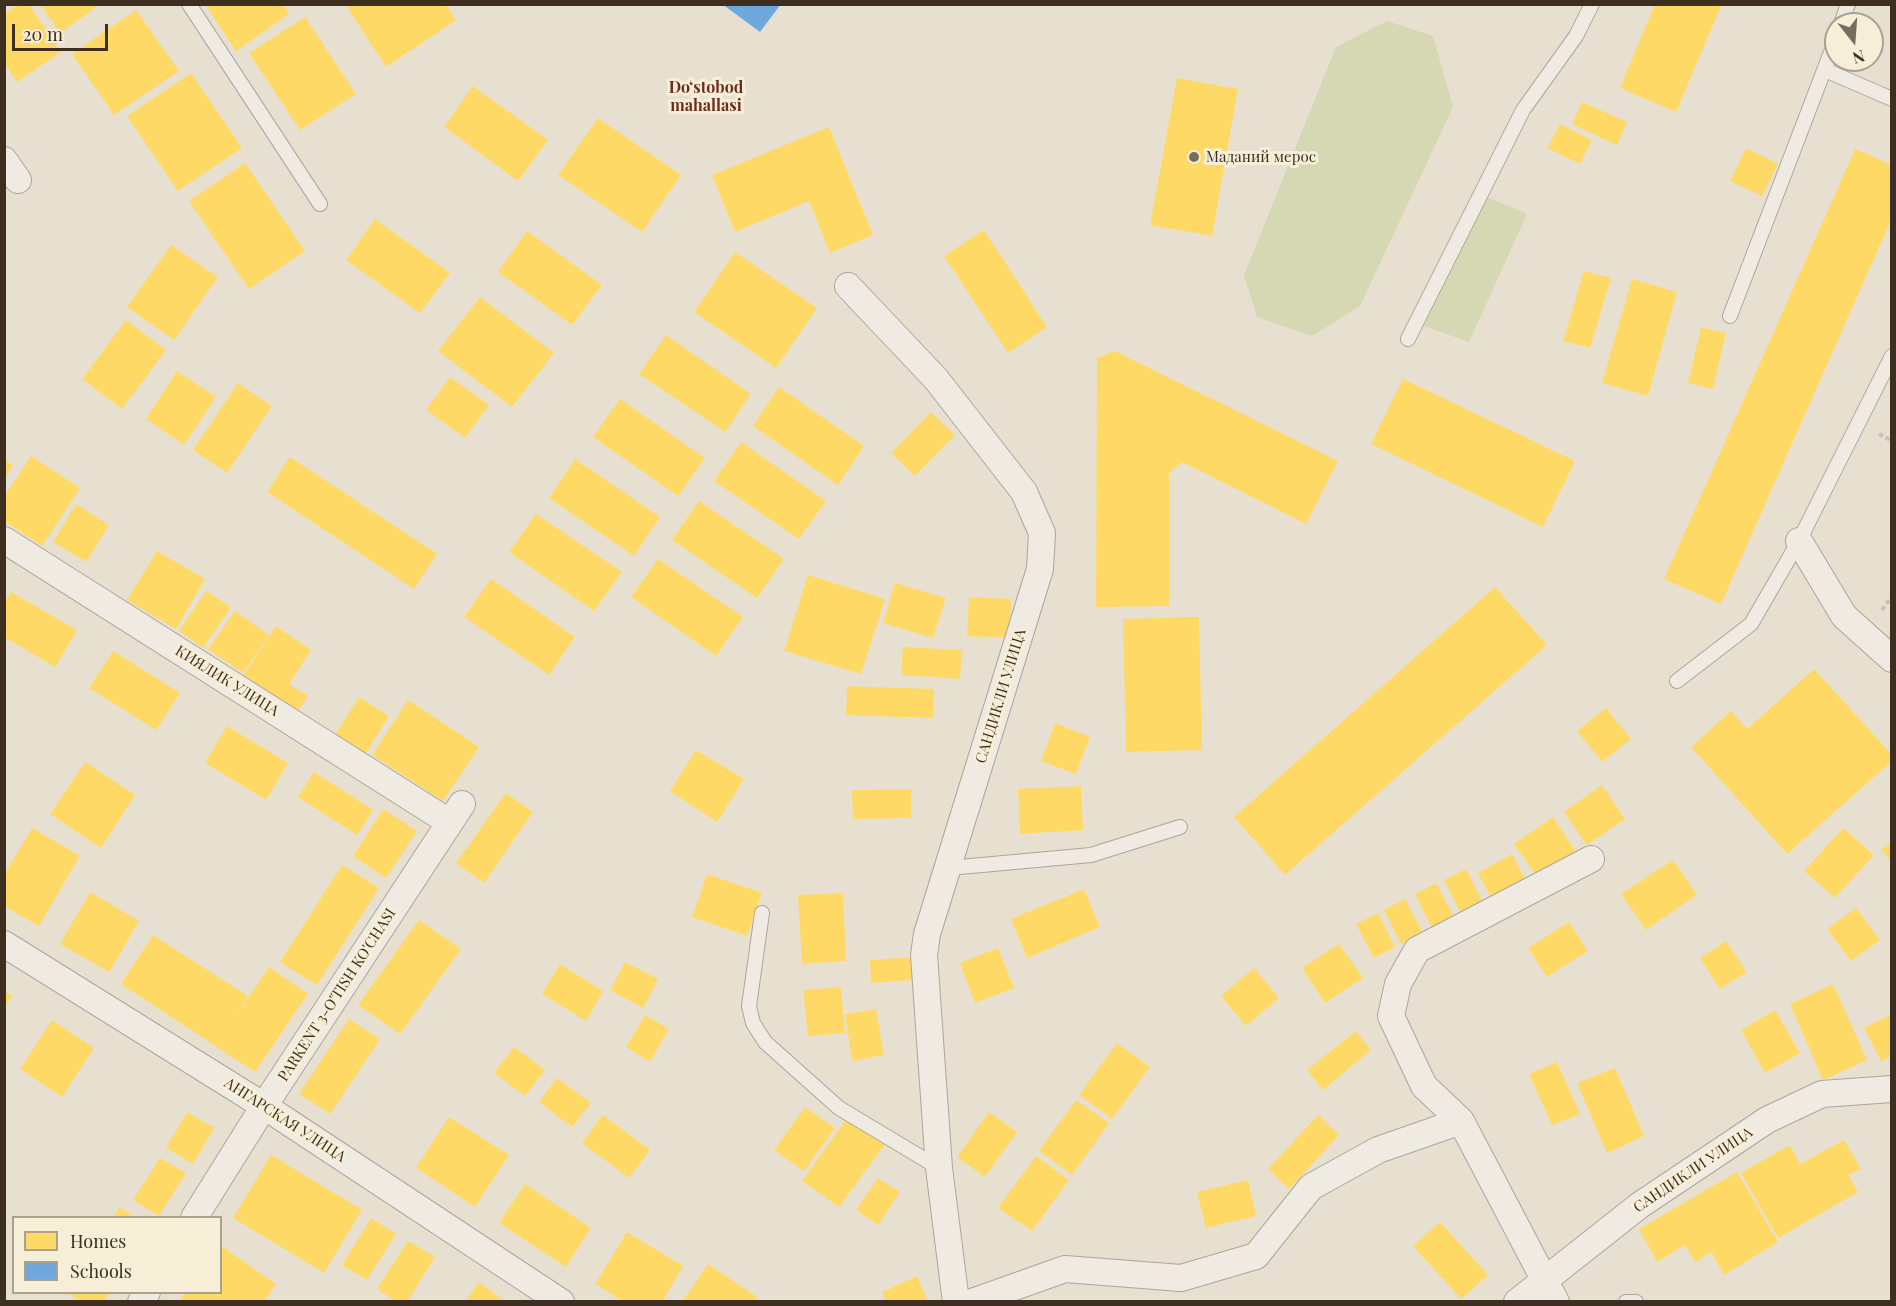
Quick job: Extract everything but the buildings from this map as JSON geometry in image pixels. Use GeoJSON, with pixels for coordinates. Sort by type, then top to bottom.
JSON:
{"type":"FeatureCollection","features":[{"type":"Feature","properties":{"kind":"street","name":"САНДИКЛИ УЛИЦА"},"geometry":{"type":"LineString","coordinates":[[848,286],[936,379],[1024,492],[1042,532],[1040,569],[927,934],[924,955],[939,1168],[956,1302]]}},
{"type":"Feature","properties":{"kind":"street","name":"КИЯЛИК УЛИЦА"},"geometry":{"type":"LineString","coordinates":[[4,540],[456,813]]}},
{"type":"Feature","properties":{"kind":"street"},"geometry":{"type":"LineString","coordinates":[[1799,541],[1844,616],[1892,658]]}},
{"type":"Feature","properties":{"kind":"street","name":"PARKENT 3-O'TISH KO'CHASI"},"geometry":{"type":"LineString","coordinates":[[195,1216],[264,1106],[456,813]]}},
{"type":"Feature","properties":{"kind":"street"},"geometry":{"type":"LineString","coordinates":[[1556,1302],[1461,1121],[1424,1086],[1391,1016],[1398,984],[1417,950],[1592,859]]}},
{"type":"Feature","properties":{"kind":"street","name":"АНГАРСКАЯ УЛИЦА"},"geometry":{"type":"LineString","coordinates":[[4,944],[264,1106],[561,1302]]}},
{"type":"Feature","properties":{"kind":"street","name":"САНДИКЛИ УЛИЦА"},"geometry":{"type":"LineString","coordinates":[[1517,1302],[1640,1205],[1767,1120],[1822,1094],[1892,1089]]}},
{"type":"Feature","properties":{"kind":"street"},"geometry":{"type":"LineString","coordinates":[[972,1302],[1065,1269],[1181,1278],[1256,1256],[1311,1187],[1378,1150],[1461,1121]]}},
{"type":"Feature","properties":{"kind":"lane"},"geometry":{"type":"LineString","coordinates":[[189,4],[320,204]]}},
{"type":"Feature","properties":{"kind":"lane"},"geometry":{"type":"LineString","coordinates":[[1408,339],[1523,110],[1576,36],[1593,4]]}},
{"type":"Feature","properties":{"kind":"lane"},"geometry":{"type":"LineString","coordinates":[[1730,316],[1824,72]]}},
{"type":"Feature","properties":{"kind":"lane"},"geometry":{"type":"LineString","coordinates":[[1830,72],[1892,99]]}},
{"type":"Feature","properties":{"kind":"lane"},"geometry":{"type":"LineString","coordinates":[[1677,681],[1751,624],[1799,541],[1892,356]]}},
{"type":"Feature","properties":{"kind":"lane"},"geometry":{"type":"LineString","coordinates":[[949,868],[1091,855],[1180,826]]}},
{"type":"Feature","properties":{"kind":"lane"},"geometry":{"type":"LineString","coordinates":[[762,913],[748,1006],[753,1023],[765,1042],[839,1108],[939,1168]]}},
{"type":"Feature","properties":{"kind":"lane"},"geometry":{"type":"LineString","coordinates":[[1626,1302],[1636,1302]]}},
{"type":"Feature","properties":{"kind":"green space"},"geometry":{"type":"Polygon","coordinates":[[[1387,21],[1433,36],[1453,107],[1360,306],[1312,336],[1257,317],[1244,275],[1336,47],[1387,21]]]}},
{"type":"Feature","properties":{"kind":"green space"},"geometry":{"type":"Polygon","coordinates":[[[1480,194],[1527,214],[1469,342],[1424,326],[1480,194]]]}},
{"type":"Feature","properties":{"kind":"place","name":"Маданий мерос"},"geometry":{"type":"Point","coordinates":[1194,157]}},
{"type":"Feature","properties":{"kind":"district","name":"Doʻstobod mahallasi"},"geometry":{"type":"Point","coordinates":[706,97]}}]}
